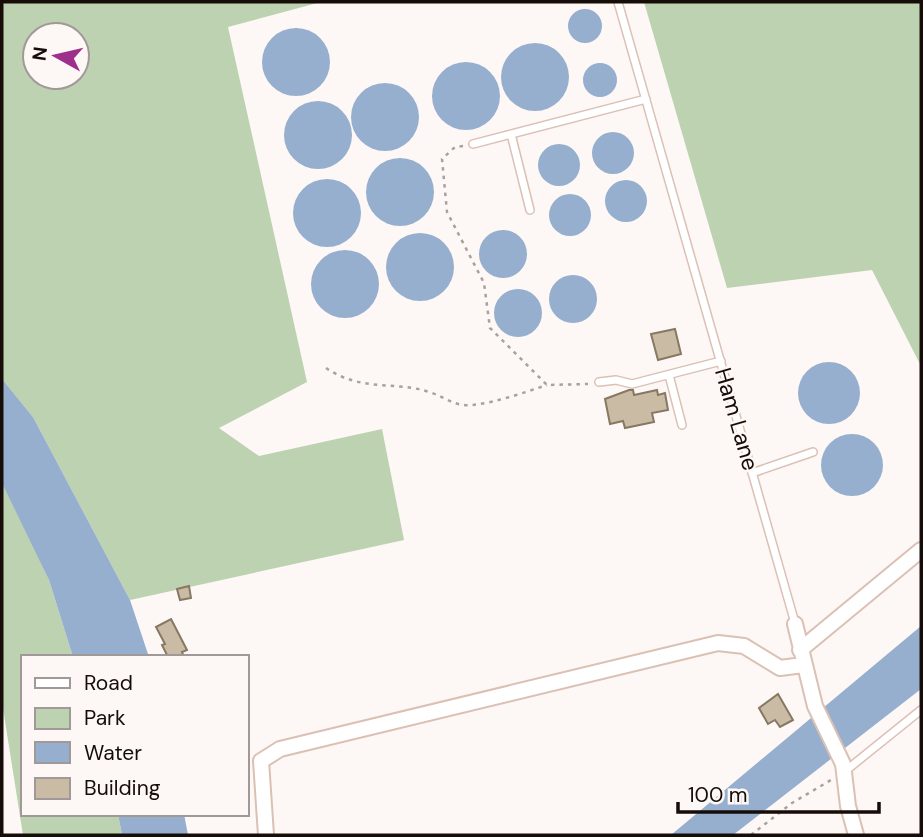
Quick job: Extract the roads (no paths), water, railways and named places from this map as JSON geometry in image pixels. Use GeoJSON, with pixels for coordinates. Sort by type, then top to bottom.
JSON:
{"type":"FeatureCollection","features":[{"type":"Feature","properties":{"kind":"street"},"geometry":{"type":"LineString","coordinates":[[800,650],[921,550]]}},
{"type":"Feature","properties":{"kind":"street","name":"Ham Lane"},"geometry":{"type":"LineString","coordinates":[[795,624],[815,706],[844,768],[848,806],[856,835]]}},
{"type":"Feature","properties":{"kind":"street"},"geometry":{"type":"LineString","coordinates":[[266,835],[261,761],[280,749],[718,643],[744,646],[780,668],[803,665]]}},
{"type":"Feature","properties":{"kind":"lane","name":"Ham Lane"},"geometry":{"type":"LineString","coordinates":[[618,2],[795,624]]}},
{"type":"Feature","properties":{"kind":"lane"},"geometry":{"type":"LineString","coordinates":[[473,144],[646,99]]}},
{"type":"Feature","properties":{"kind":"lane"},"geometry":{"type":"LineString","coordinates":[[511,134],[530,209]]}},
{"type":"Feature","properties":{"kind":"lane"},"geometry":{"type":"LineString","coordinates":[[600,382],[616,380],[632,384],[721,362]]}},
{"type":"Feature","properties":{"kind":"lane"},"geometry":{"type":"LineString","coordinates":[[669,375],[682,425]]}},
{"type":"Feature","properties":{"kind":"lane"},"geometry":{"type":"LineString","coordinates":[[752,473],[813,452]]}},
{"type":"Feature","properties":{"kind":"lane"},"geometry":{"type":"LineString","coordinates":[[844,768],[921,710]]}},
{"type":"Feature","properties":{"kind":"water"},"geometry":{"type":"Polygon","coordinates":[[[585,9],[597,14],[602,26],[597,38],[585,43],[573,38],[568,26],[573,14],[585,9]]]}},
{"type":"Feature","properties":{"kind":"water"},"geometry":{"type":"Polygon","coordinates":[[[296,28],[309,31],[320,38],[327,49],[330,62],[327,75],[320,86],[309,93],[296,96],[283,93],[272,86],[265,75],[262,62],[265,49],[272,38],[283,31],[296,28]]]}},
{"type":"Feature","properties":{"kind":"water"},"geometry":{"type":"Polygon","coordinates":[[[535,43],[548,46],[559,53],[566,64],[569,77],[566,90],[559,101],[548,108],[535,111],[522,108],[511,101],[504,90],[501,77],[504,64],[511,53],[522,46],[535,43]]]}},
{"type":"Feature","properties":{"kind":"water"},"geometry":{"type":"Polygon","coordinates":[[[466,62],[479,65],[490,72],[497,83],[500,96],[497,109],[490,120],[479,127],[466,130],[453,127],[442,120],[435,109],[432,96],[435,83],[442,72],[453,65],[466,62]]]}},
{"type":"Feature","properties":{"kind":"water"},"geometry":{"type":"Polygon","coordinates":[[[600,63],[612,68],[617,80],[612,92],[600,97],[588,92],[583,80],[588,68],[600,63]]]}},
{"type":"Feature","properties":{"kind":"water"},"geometry":{"type":"Polygon","coordinates":[[[385,83],[398,86],[409,93],[416,104],[419,117],[416,130],[409,141],[398,148],[385,151],[372,148],[361,141],[354,130],[351,117],[354,104],[361,93],[372,86],[385,83]]]}},
{"type":"Feature","properties":{"kind":"water"},"geometry":{"type":"Polygon","coordinates":[[[318,101],[331,104],[342,111],[349,122],[352,135],[349,148],[342,159],[331,166],[318,169],[305,166],[294,159],[287,148],[284,135],[287,122],[294,111],[305,104],[318,101]]]}},
{"type":"Feature","properties":{"kind":"water"},"geometry":{"type":"Polygon","coordinates":[[[613,132],[628,138],[634,153],[628,168],[613,174],[598,168],[592,153],[598,138],[613,132]]]}},
{"type":"Feature","properties":{"kind":"water"},"geometry":{"type":"Polygon","coordinates":[[[559,144],[574,150],[580,165],[574,180],[559,186],[544,180],[538,165],[544,150],[559,144]]]}},
{"type":"Feature","properties":{"kind":"water"},"geometry":{"type":"Polygon","coordinates":[[[400,158],[413,161],[424,168],[431,179],[434,192],[431,205],[424,216],[413,223],[400,226],[387,223],[376,216],[369,205],[366,192],[369,179],[376,168],[387,161],[400,158]]]}},
{"type":"Feature","properties":{"kind":"water"},"geometry":{"type":"Polygon","coordinates":[[[327,179],[340,182],[351,189],[358,200],[361,213],[358,226],[351,237],[340,244],[327,247],[314,244],[303,237],[296,226],[293,213],[296,200],[303,189],[314,182],[327,179]]]}},
{"type":"Feature","properties":{"kind":"water"},"geometry":{"type":"Polygon","coordinates":[[[626,180],[641,186],[647,201],[641,216],[626,222],[611,216],[605,201],[611,186],[626,180]]]}},
{"type":"Feature","properties":{"kind":"water"},"geometry":{"type":"Polygon","coordinates":[[[570,194],[585,200],[591,215],[585,230],[570,236],[555,230],[549,215],[555,200],[570,194]]]}},
{"type":"Feature","properties":{"kind":"water"},"geometry":{"type":"Polygon","coordinates":[[[503,230],[520,237],[527,254],[520,271],[503,278],[486,271],[479,254],[486,237],[503,230]]]}},
{"type":"Feature","properties":{"kind":"water"},"geometry":{"type":"Polygon","coordinates":[[[420,233],[433,236],[444,243],[451,254],[454,267],[451,280],[444,291],[433,298],[420,301],[407,298],[396,291],[389,280],[386,267],[389,254],[396,243],[407,236],[420,233]]]}},
{"type":"Feature","properties":{"kind":"water"},"geometry":{"type":"Polygon","coordinates":[[[345,250],[358,253],[369,260],[376,271],[379,284],[376,297],[369,308],[358,315],[345,318],[332,315],[321,308],[314,297],[311,284],[314,271],[321,260],[332,253],[345,250]]]}},
{"type":"Feature","properties":{"kind":"water"},"geometry":{"type":"Polygon","coordinates":[[[573,275],[590,282],[597,299],[590,316],[573,323],[556,316],[549,299],[556,282],[573,275]]]}},
{"type":"Feature","properties":{"kind":"water"},"geometry":{"type":"Polygon","coordinates":[[[518,289],[535,296],[542,313],[535,330],[518,337],[501,330],[494,313],[501,296],[518,289]]]}},
{"type":"Feature","properties":{"kind":"water"},"geometry":{"type":"Polygon","coordinates":[[[829,362],[851,371],[860,393],[851,415],[829,424],[807,415],[798,393],[807,371],[829,362]]]}},
{"type":"Feature","properties":{"kind":"water"},"geometry":{"type":"Polygon","coordinates":[[[2,379],[33,417],[130,600],[148,655],[72,655],[49,580],[2,483],[2,379]]]}},
{"type":"Feature","properties":{"kind":"water"},"geometry":{"type":"Polygon","coordinates":[[[852,434],[874,443],[883,465],[874,487],[852,496],[830,487],[821,465],[830,443],[852,434]]]}},
{"type":"Feature","properties":{"kind":"water"},"geometry":{"type":"Polygon","coordinates":[[[921,626],[921,689],[733,835],[671,835],[921,626]]]}},
{"type":"Feature","properties":{"kind":"water"},"geometry":{"type":"Polygon","coordinates":[[[118,816],[184,816],[188,835],[122,835],[118,816]]]}}]}
